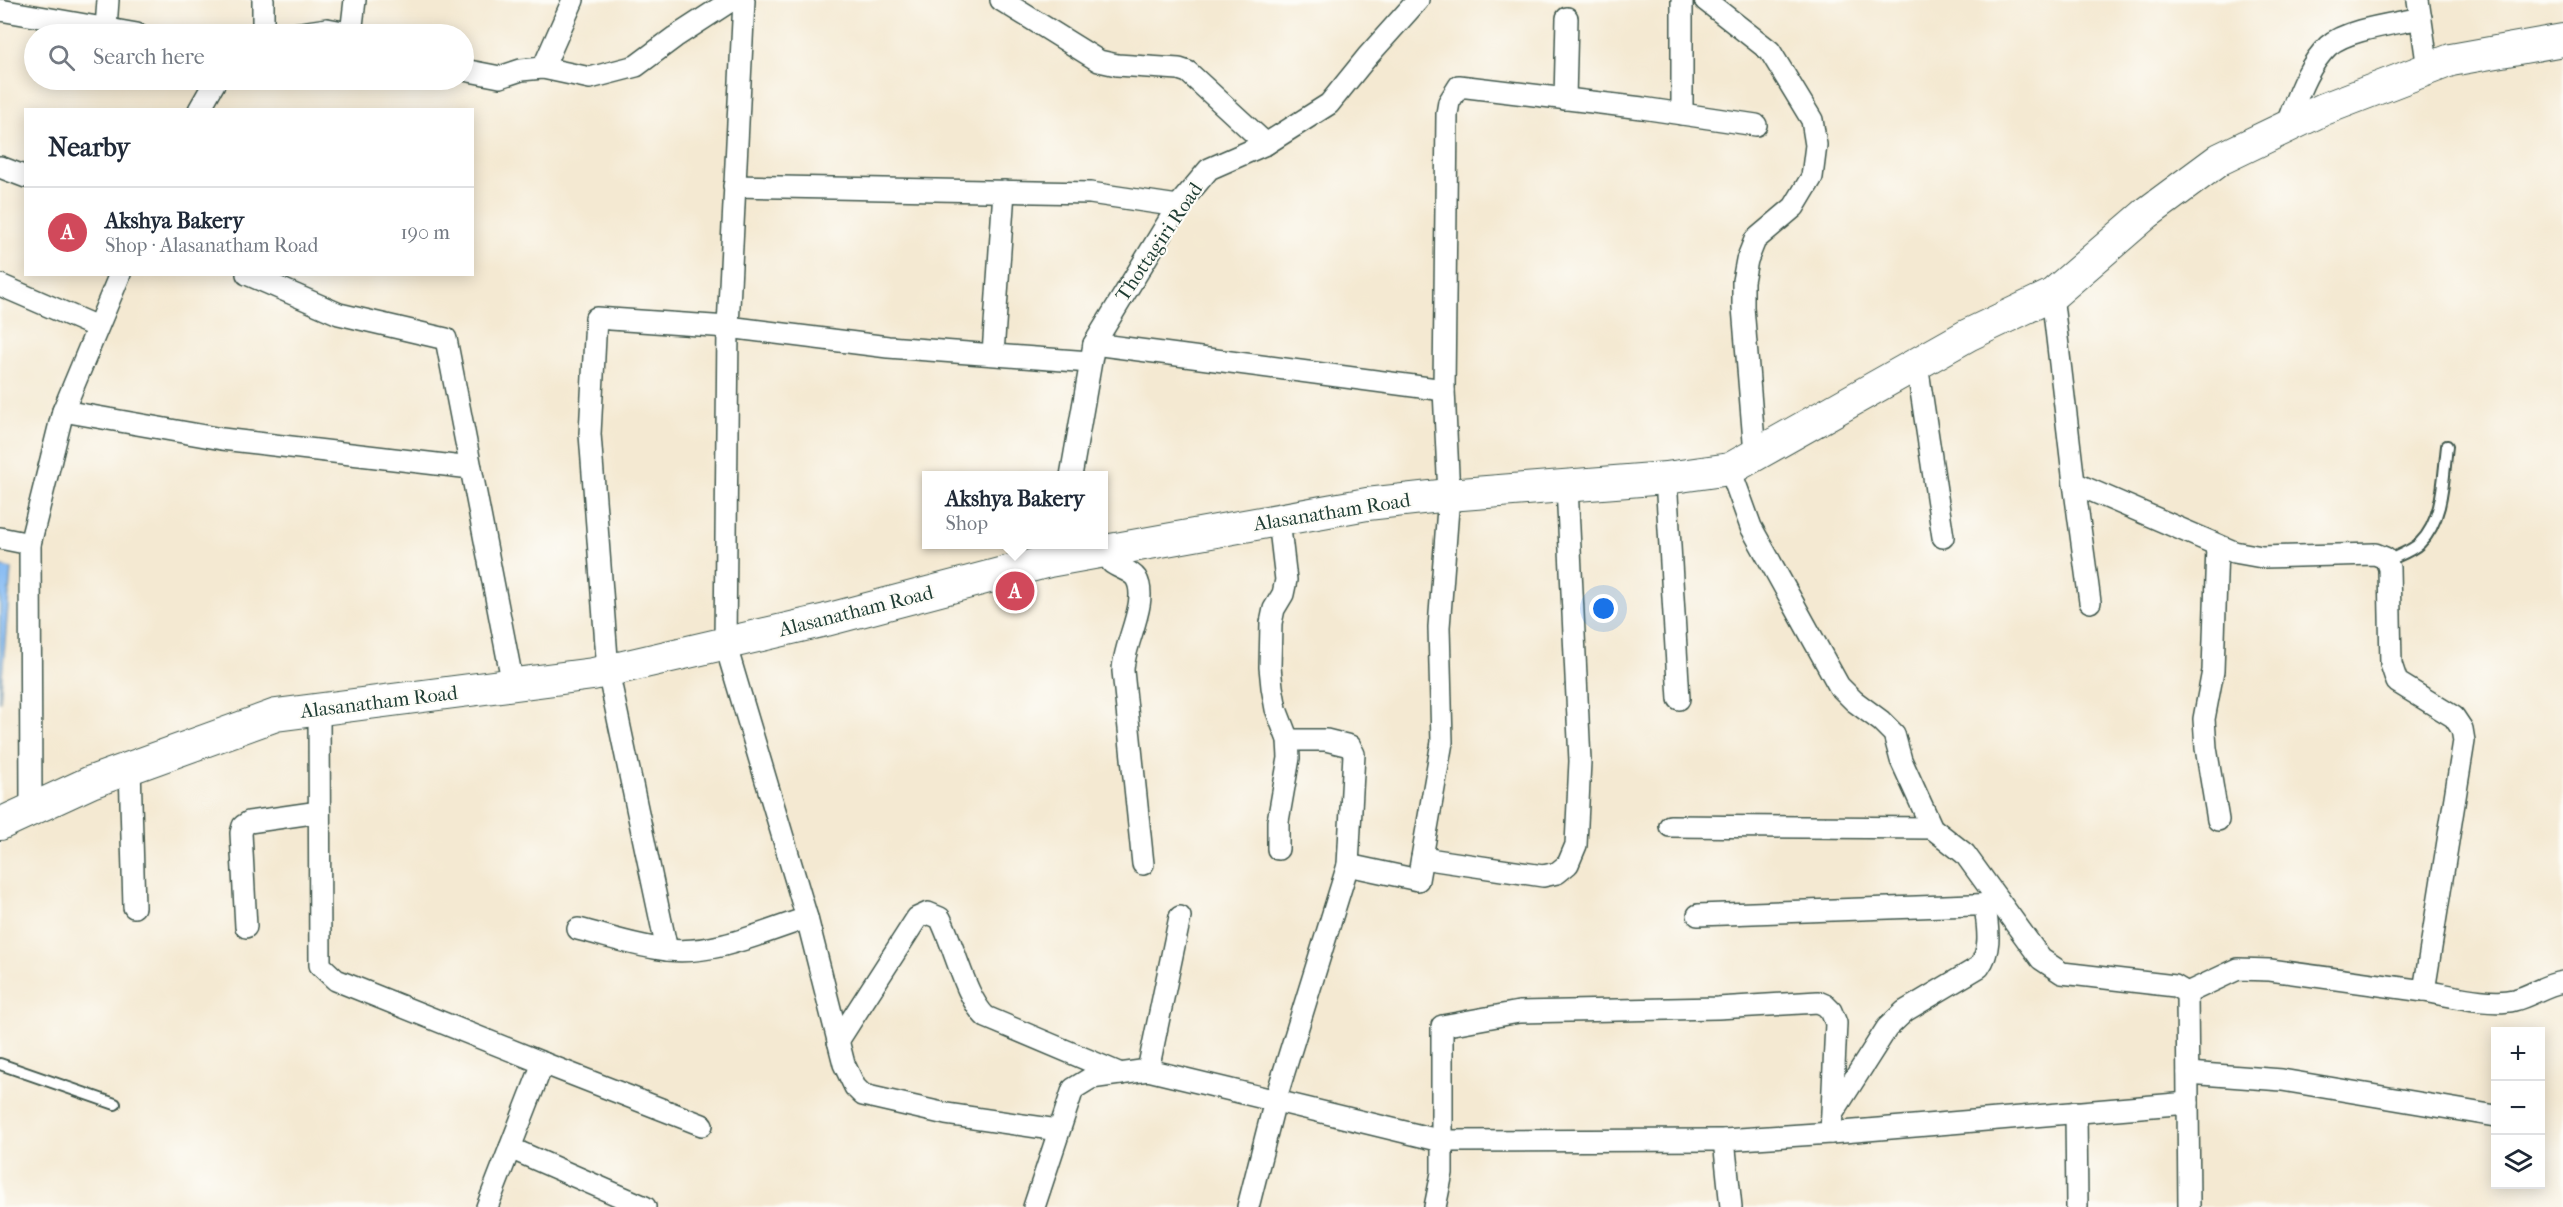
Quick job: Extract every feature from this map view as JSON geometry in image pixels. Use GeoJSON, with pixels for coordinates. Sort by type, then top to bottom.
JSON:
{"type":"FeatureCollection","features":[{"type":"Feature","properties":{"kind":"main road"},"geometry":{"type":"LineString","coordinates":[[1743,461],[1968,335],[2052,295],[2147,213],[2220,159],[2324,109],[2451,60],[2563,40]]}},
{"type":"Feature","properties":{"kind":"main road","name":"Alasanatham Road"},"geometry":{"type":"LineString","coordinates":[[0,824],[31,808],[130,768],[276,715],[608,671],[725,644],[1058,552],[1108,550],[1367,504],[1449,495],[1666,478],[1743,461]]}},
{"type":"Feature","properties":{"kind":"street"},"geometry":{"type":"LineString","coordinates":[[106,24],[108,0]]}},
{"type":"Feature","properties":{"kind":"street"},"geometry":{"type":"LineString","coordinates":[[263,0],[263,24]]}},
{"type":"Feature","properties":{"kind":"street"},"geometry":{"type":"LineString","coordinates":[[353,24],[355,0]]}},
{"type":"Feature","properties":{"kind":"street"},"geometry":{"type":"LineString","coordinates":[[543,68],[573,0]]}},
{"type":"Feature","properties":{"kind":"street"},"geometry":{"type":"LineString","coordinates":[[474,72],[500,77],[521,70],[543,68],[590,78],[636,66],[675,37],[732,0]]}},
{"type":"Feature","properties":{"kind":"street"},"geometry":{"type":"LineString","coordinates":[[744,0],[728,327],[725,644],[807,918],[844,1064],[855,1087],[863,1095],[946,1114],[1058,1130]]}},
{"type":"Feature","properties":{"kind":"street"},"geometry":{"type":"LineString","coordinates":[[1001,0],[1099,61],[1117,65],[1179,69],[1188,72],[1266,144]]}},
{"type":"Feature","properties":{"kind":"street","name":"Thottagiri Road"},"geometry":{"type":"LineString","coordinates":[[1072,471],[1092,353],[1178,206],[1209,169],[1266,144],[1329,104],[1366,57],[1418,0]]}},
{"type":"Feature","properties":{"kind":"street"},"geometry":{"type":"LineString","coordinates":[[1682,0],[1682,114]]}},
{"type":"Feature","properties":{"kind":"street"},"geometry":{"type":"LineString","coordinates":[[1705,0],[1770,51],[1812,120],[1816,145],[1812,177],[1794,207],[1755,240],[1745,270],[1743,461],[1751,527],[1839,686],[1894,734],[1901,760],[1932,828],[1965,854],[1993,904],[2041,959],[2062,973],[2175,986],[2187,993]]}},
{"type":"Feature","properties":{"kind":"street"},"geometry":{"type":"LineString","coordinates":[[2285,128],[2304,81],[2329,46],[2348,35],[2419,9],[2428,69]]}},
{"type":"Feature","properties":{"kind":"street"},"geometry":{"type":"LineString","coordinates":[[0,10],[82,24]]}},
{"type":"Feature","properties":{"kind":"street"},"geometry":{"type":"LineString","coordinates":[[1565,99],[1567,18]]}},
{"type":"Feature","properties":{"kind":"street"},"geometry":{"type":"LineString","coordinates":[[1348,865],[1418,880],[1442,742],[1439,627],[1449,495],[1444,390],[1449,102],[1459,86],[1756,125]]}},
{"type":"Feature","properties":{"kind":"street"},"geometry":{"type":"LineString","coordinates":[[201,108],[211,90]]}},
{"type":"Feature","properties":{"kind":"street"},"geometry":{"type":"LineString","coordinates":[[0,167],[24,176]]}},
{"type":"Feature","properties":{"kind":"street"},"geometry":{"type":"LineString","coordinates":[[734,186],[1090,193],[1178,206]]}},
{"type":"Feature","properties":{"kind":"street"},"geometry":{"type":"LineString","coordinates":[[993,354],[1004,191]]}},
{"type":"Feature","properties":{"kind":"street"},"geometry":{"type":"LineString","coordinates":[[31,808],[30,544],[63,411],[119,276]]}},
{"type":"Feature","properties":{"kind":"street"},"geometry":{"type":"LineString","coordinates":[[252,276],[339,314],[446,339],[513,685]]}},
{"type":"Feature","properties":{"kind":"street"},"geometry":{"type":"LineString","coordinates":[[0,285],[97,327]]}},
{"type":"Feature","properties":{"kind":"street"},"geometry":{"type":"LineString","coordinates":[[2052,295],[2090,602]]}},
{"type":"Feature","properties":{"kind":"street"},"geometry":{"type":"LineString","coordinates":[[667,950],[608,671],[590,434],[596,318],[728,327],[888,347],[993,354],[1092,353],[1444,390]]}},
{"type":"Feature","properties":{"kind":"street"},"geometry":{"type":"LineString","coordinates":[[1917,364],[1943,537]]}},
{"type":"Feature","properties":{"kind":"street"},"geometry":{"type":"LineString","coordinates":[[63,411],[222,439],[471,468]]}},
{"type":"Feature","properties":{"kind":"street"},"geometry":{"type":"LineString","coordinates":[[1666,478],[1679,699]]}},
{"type":"Feature","properties":{"kind":"street"},"geometry":{"type":"LineString","coordinates":[[2074,483],[2234,552],[2262,556],[2375,554],[2387,561],[2391,664],[2394,676],[2397,682],[2454,717],[2462,729],[2464,741],[2424,991]]}},
{"type":"Feature","properties":{"kind":"street"},"geometry":{"type":"LineString","coordinates":[[1422,858],[1543,876],[1557,873],[1568,864],[1576,845],[1580,761],[1567,486]]}},
{"type":"Feature","properties":{"kind":"street"},"geometry":{"type":"LineString","coordinates":[[1278,849],[1278,821],[1289,758],[1288,740],[1276,709],[1270,667],[1271,623],[1286,580],[1279,520]]}},
{"type":"Feature","properties":{"kind":"street"},"geometry":{"type":"LineString","coordinates":[[0,538],[30,544]]}},
{"type":"Feature","properties":{"kind":"street"},"geometry":{"type":"LineString","coordinates":[[2217,545],[2213,671],[2204,719],[2206,748],[2218,820]]}},
{"type":"Feature","properties":{"kind":"street"},"geometry":{"type":"LineString","coordinates":[[1108,550],[1112,563],[1133,575],[1139,590],[1140,603],[1127,643],[1123,671],[1143,864]]}},
{"type":"Feature","properties":{"kind":"street"},"geometry":{"type":"LineString","coordinates":[[319,709],[320,965],[326,973],[336,980],[374,996],[702,1125]]}},
{"type":"Feature","properties":{"kind":"street"},"geometry":{"type":"LineString","coordinates":[[1248,1207],[1275,1101],[1348,865],[1354,754],[1350,746],[1326,740],[1288,740]]}},
{"type":"Feature","properties":{"kind":"street"},"geometry":{"type":"LineString","coordinates":[[130,768],[134,907]]}},
{"type":"Feature","properties":{"kind":"street"},"geometry":{"type":"LineString","coordinates":[[246,927],[241,833],[243,826],[249,822],[319,812]]}},
{"type":"Feature","properties":{"kind":"street"},"geometry":{"type":"LineString","coordinates":[[1670,826],[1932,828]]}},
{"type":"Feature","properties":{"kind":"street"},"geometry":{"type":"LineString","coordinates":[[1698,915],[1993,904]]}},
{"type":"Feature","properties":{"kind":"street"},"geometry":{"type":"LineString","coordinates":[[1832,1124],[1887,1028],[1905,1011],[1979,967],[1983,962],[1989,946],[1993,904]]}},
{"type":"Feature","properties":{"kind":"street"},"geometry":{"type":"LineString","coordinates":[[838,1041],[917,918],[928,913],[940,918],[952,940],[971,996],[986,1017],[1121,1074]]}},
{"type":"Feature","properties":{"kind":"street"},"geometry":{"type":"LineString","coordinates":[[1148,1070],[1180,917]]}},
{"type":"Feature","properties":{"kind":"street"},"geometry":{"type":"LineString","coordinates":[[578,929],[667,950],[690,951],[716,947],[807,918]]}},
{"type":"Feature","properties":{"kind":"street"},"geometry":{"type":"LineString","coordinates":[[2187,993],[2238,969],[2270,970],[2506,1001],[2524,997],[2546,984],[2563,981]]}},
{"type":"Feature","properties":{"kind":"street"},"geometry":{"type":"LineString","coordinates":[[2187,993],[2189,1207]]}},
{"type":"Feature","properties":{"kind":"street"},"geometry":{"type":"LineString","coordinates":[[1435,1207],[1442,1173],[1442,1026],[1519,1012],[1718,1008],[1818,1002],[1831,1011],[1836,1023],[1832,1124]]}},
{"type":"Feature","properties":{"kind":"street"},"geometry":{"type":"LineString","coordinates":[[487,1207],[543,1063]]}},
{"type":"Feature","properties":{"kind":"street"},"geometry":{"type":"LineString","coordinates":[[1034,1207],[1073,1089],[1091,1078],[1148,1070],[1442,1140],[1724,1140],[1832,1124],[2076,1112],[2188,1103]]}},
{"type":"Feature","properties":{"kind":"street"},"geometry":{"type":"LineString","coordinates":[[2188,1073],[2282,1080],[2491,1115]]}},
{"type":"Feature","properties":{"kind":"street"},"geometry":{"type":"LineString","coordinates":[[2076,1112],[2077,1207]]}},
{"type":"Feature","properties":{"kind":"street"},"geometry":{"type":"LineString","coordinates":[[1724,1140],[1731,1207]]}},
{"type":"Feature","properties":{"kind":"street"},"geometry":{"type":"LineString","coordinates":[[510,1148],[645,1207]]}},
{"type":"Feature","properties":{"kind":"lane"},"geometry":{"type":"LineString","coordinates":[[2387,561],[2418,545],[2430,531],[2438,512],[2447,446]]}},
{"type":"Feature","properties":{"kind":"lane"},"geometry":{"type":"LineString","coordinates":[[0,1064],[115,1104]]}},
{"type":"Feature","properties":{"kind":"water"},"geometry":{"type":"Polygon","coordinates":[[[0,566],[11,569],[0,702],[0,566]]]}},
{"type":"Feature","properties":{"kind":"place","name":"Akshya Bakery"},"geometry":{"type":"Point","coordinates":[1015,591]}}]}
